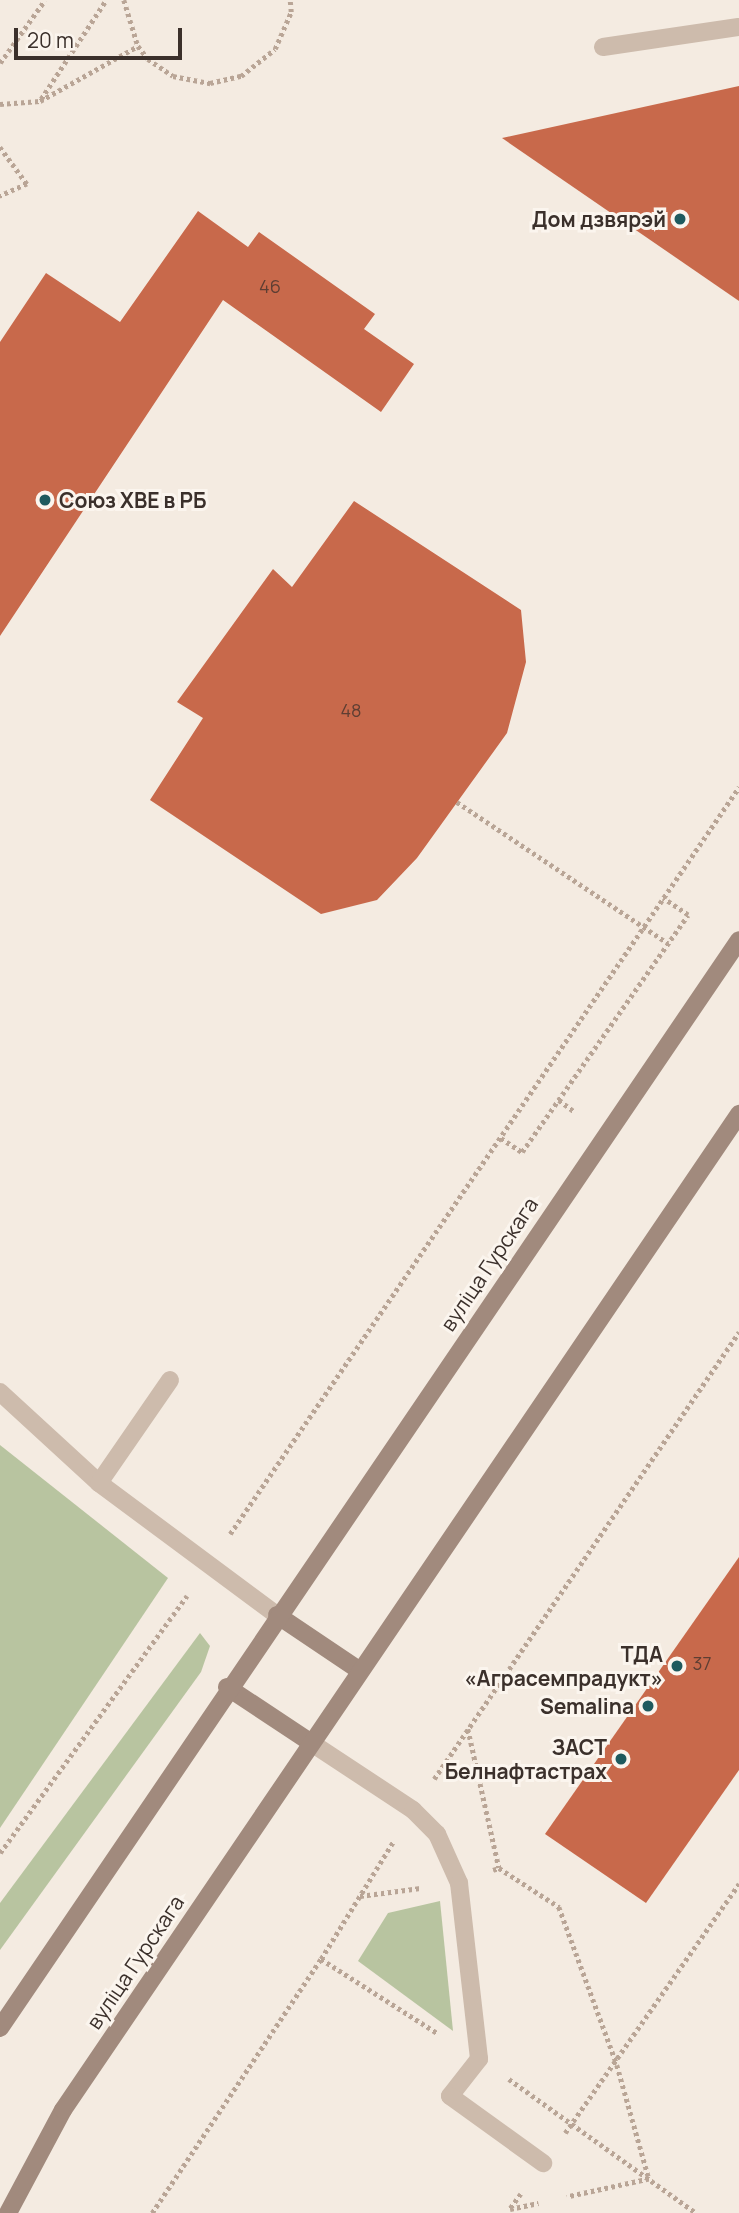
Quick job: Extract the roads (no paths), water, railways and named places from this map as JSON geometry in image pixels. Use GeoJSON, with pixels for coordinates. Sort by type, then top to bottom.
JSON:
{"type":"FeatureCollection","features":[{"type":"Feature","properties":{"kind":"main road","name":"вуліца Гурскага"},"geometry":{"type":"LineString","coordinates":[[0,2028],[228,1687],[739,940]]}},
{"type":"Feature","properties":{"kind":"main road","name":"вуліца Гурскага"},"geometry":{"type":"LineString","coordinates":[[8,2213],[63,2110],[310,1742],[739,1114]]}},
{"type":"Feature","properties":{"kind":"main road"},"geometry":{"type":"LineString","coordinates":[[277,1615],[359,1670]]}},
{"type":"Feature","properties":{"kind":"main road"},"geometry":{"type":"LineString","coordinates":[[228,1687],[310,1742]]}},
{"type":"Feature","properties":{"kind":"lane"},"geometry":{"type":"LineString","coordinates":[[603,47],[739,27]]}},
{"type":"Feature","properties":{"kind":"lane"},"geometry":{"type":"LineString","coordinates":[[99,1483],[170,1380]]}},
{"type":"Feature","properties":{"kind":"lane"},"geometry":{"type":"LineString","coordinates":[[0,1392],[99,1483],[208,1567],[277,1615]]}},
{"type":"Feature","properties":{"kind":"lane"},"geometry":{"type":"LineString","coordinates":[[310,1742],[421,1818],[437,1834],[459,1883],[480,2059],[450,2096],[543,2163]]}},
{"type":"Feature","properties":{"kind":"place","name":"Дом дзвярэй"},"geometry":{"type":"Point","coordinates":[680,219]}},
{"type":"Feature","properties":{"kind":"place","name":"Союз ХВЕ в РБ"},"geometry":{"type":"Point","coordinates":[45,500]}},
{"type":"Feature","properties":{"kind":"place","name":"ТДА «Аграсемпрадукт»"},"geometry":{"type":"Point","coordinates":[677,1666]}},
{"type":"Feature","properties":{"kind":"place","name":"Semalina"},"geometry":{"type":"Point","coordinates":[648,1706]}},
{"type":"Feature","properties":{"kind":"place","name":"ЗАСТ Белнафтастрах"},"geometry":{"type":"Point","coordinates":[621,1759]}}]}
